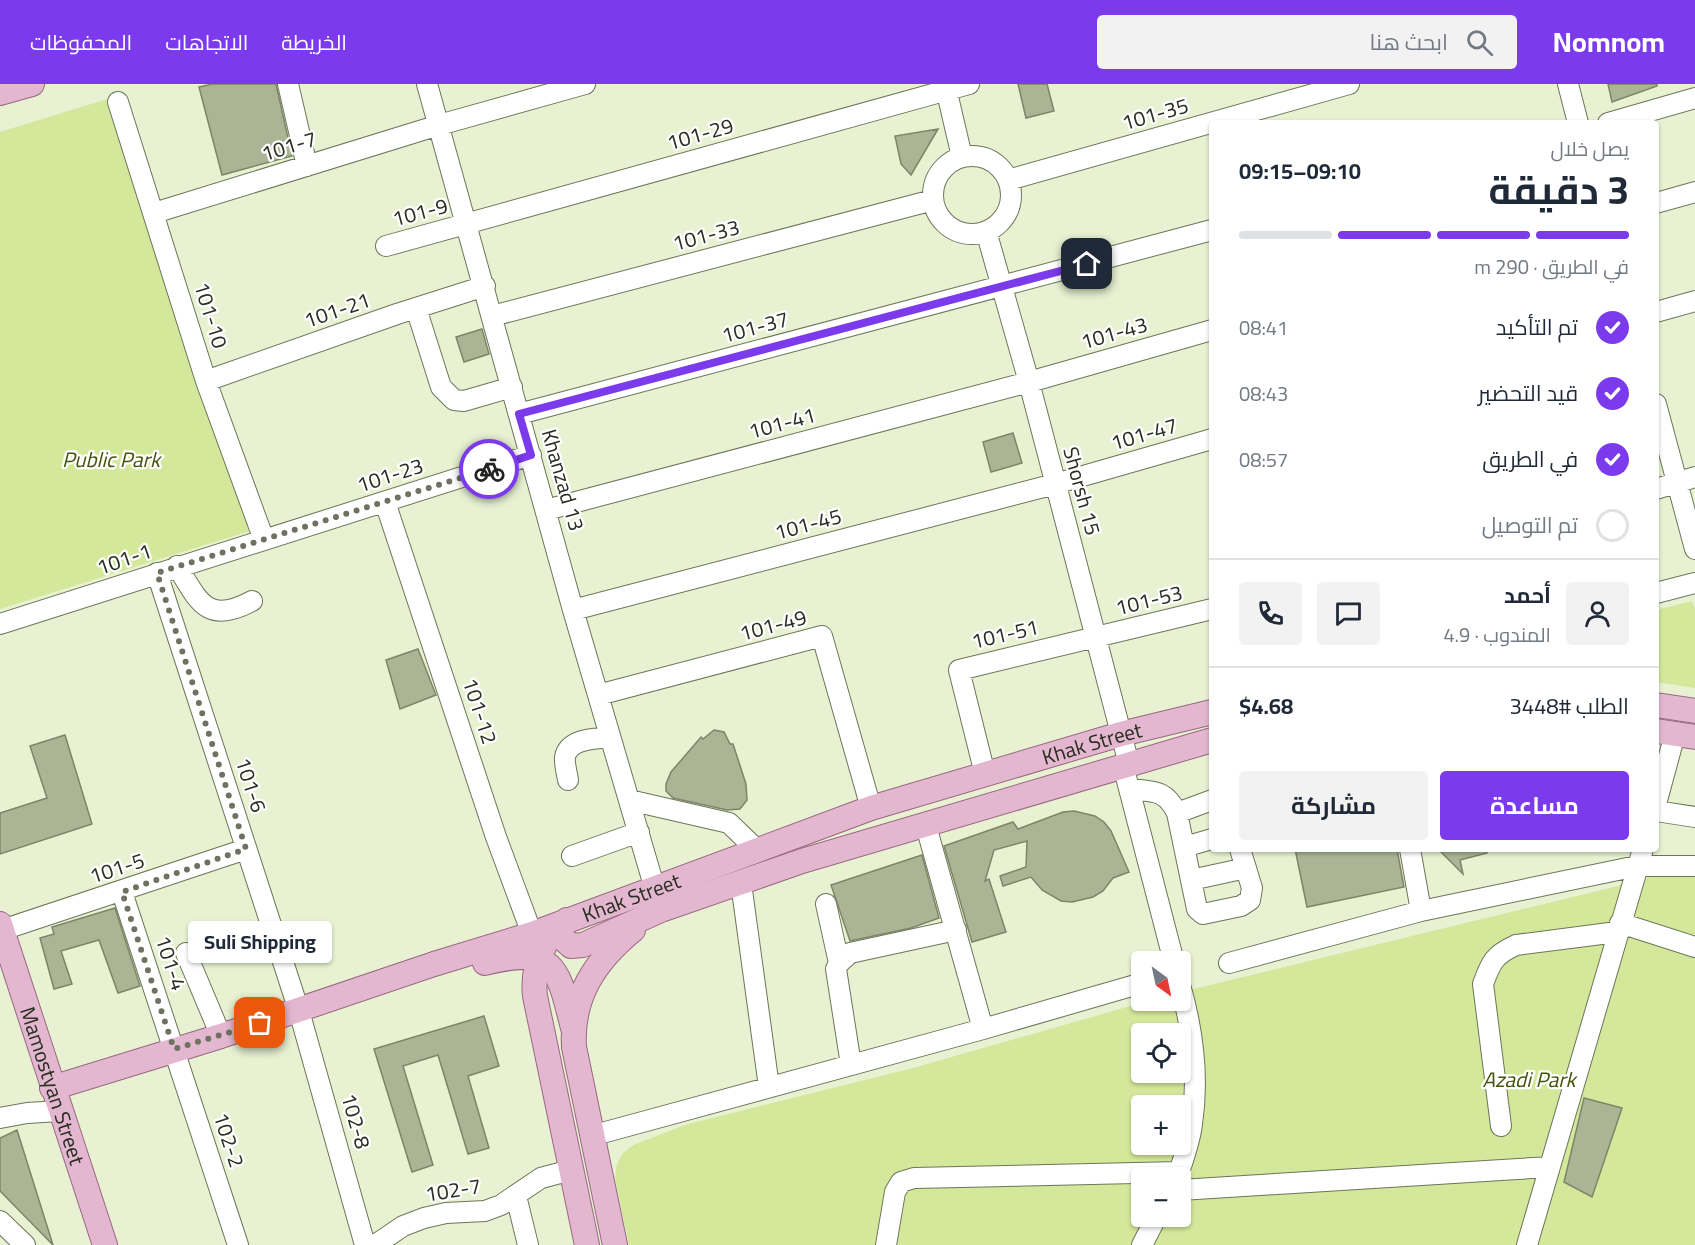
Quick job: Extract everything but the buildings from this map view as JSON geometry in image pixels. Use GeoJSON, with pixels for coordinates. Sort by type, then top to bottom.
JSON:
{"type":"FeatureCollection","features":[{"type":"Feature","properties":{"kind":"main road"},"geometry":{"type":"LineString","coordinates":[[0,93],[32,84]]}},
{"type":"Feature","properties":{"kind":"main road"},"geometry":{"type":"LineString","coordinates":[[1659,705],[1695,711]]}},
{"type":"Feature","properties":{"kind":"main road","name":"Khak Street"},"geometry":{"type":"LineString","coordinates":[[658,900],[756,849],[871,808],[1121,734],[1209,713]]}},
{"type":"Feature","properties":{"kind":"main road"},"geometry":{"type":"LineString","coordinates":[[567,920],[560,931],[562,938],[566,944],[583,945],[658,900],[741,883],[802,861],[927,826],[1209,741]]}},
{"type":"Feature","properties":{"kind":"main road"},"geometry":{"type":"LineString","coordinates":[[573,1028],[580,998],[597,967],[658,900]]}},
{"type":"Feature","properties":{"kind":"main road"},"geometry":{"type":"LineString","coordinates":[[567,920],[546,943],[538,959],[534,975],[536,996],[587,1245]]}},
{"type":"Feature","properties":{"kind":"main road","name":"Khak Street"},"geometry":{"type":"LineString","coordinates":[[56,1101],[176,1056],[221,1036],[300,1017],[434,964],[532,934],[567,920]]}},
{"type":"Feature","properties":{"kind":"main road","name":"Mamostyan Street"},"geometry":{"type":"LineString","coordinates":[[1,927],[56,1101],[105,1245]]}},
{"type":"Feature","properties":{"kind":"main road"},"geometry":{"type":"LineString","coordinates":[[176,1056],[472,967],[510,957],[528,956],[538,959],[550,965],[559,978],[573,1028],[574,1047],[591,1137],[615,1245]]}},
{"type":"Feature","properties":{"kind":"street"},"geometry":{"type":"LineString","coordinates":[[288,84],[307,166]]}},
{"type":"Feature","properties":{"kind":"street","name":"Khanzad 13"},"geometry":{"type":"LineString","coordinates":[[427,84],[573,610],[658,900]]}},
{"type":"Feature","properties":{"kind":"street","name":"101-7"},"geometry":{"type":"LineString","coordinates":[[154,213],[439,125],[585,84]]}},
{"type":"Feature","properties":{"kind":"street","name":"101-29"},"geometry":{"type":"LineString","coordinates":[[467,224],[946,87],[969,84]]}},
{"type":"Feature","properties":{"kind":"street","name":"101-35"},"geometry":{"type":"LineString","coordinates":[[1221,120],[1349,84]]}},
{"type":"Feature","properties":{"kind":"street"},"geometry":{"type":"LineString","coordinates":[[1568,84],[1577,120]]}},
{"type":"Feature","properties":{"kind":"street"},"geometry":{"type":"LineString","coordinates":[[946,87],[962,157]]}},
{"type":"Feature","properties":{"kind":"street"},"geometry":{"type":"LineString","coordinates":[[1618,120],[1695,98]]}},
{"type":"Feature","properties":{"kind":"street","name":"101-10"},"geometry":{"type":"LineString","coordinates":[[118,102],[206,381],[264,540]]}},
{"type":"Feature","properties":{"kind":"street","name":"101-35"},"geometry":{"type":"LineString","coordinates":[[1008,180],[1209,123]]}},
{"type":"Feature","properties":{"kind":"street"},"geometry":{"type":"LineString","coordinates":[[973,156],[994,162],[1003,170],[1008,180],[1011,192],[1008,210],[997,225],[986,231],[974,234],[952,229],[936,212],[933,189],[936,178],[943,169],[962,157],[973,156]]}},
{"type":"Feature","properties":{"kind":"street"},"geometry":{"type":"LineString","coordinates":[[1659,202],[1695,192]]}},
{"type":"Feature","properties":{"kind":"street","name":"101-33"},"geometry":{"type":"LineString","coordinates":[[492,316],[933,201]]}},
{"type":"Feature","properties":{"kind":"street","name":"101-9"},"geometry":{"type":"LineString","coordinates":[[386,246],[467,224]]}},
{"type":"Feature","properties":{"kind":"street","name":"Shorsh 15"},"geometry":{"type":"LineString","coordinates":[[986,231],[1029,382],[1121,734],[1130,789],[1171,951]]}},
{"type":"Feature","properties":{"kind":"street","name":"101-37"},"geometry":{"type":"LineString","coordinates":[[519,414],[1209,231]]}},
{"type":"Feature","properties":{"kind":"street","name":"101-21"},"geometry":{"type":"LineString","coordinates":[[206,381],[484,286]]}},
{"type":"Feature","properties":{"kind":"street"},"geometry":{"type":"LineString","coordinates":[[1659,311],[1695,301]]}},
{"type":"Feature","properties":{"kind":"street"},"geometry":{"type":"LineString","coordinates":[[416,308],[441,387],[454,400],[464,401],[512,387]]}},
{"type":"Feature","properties":{"kind":"street","name":"101-43"},"geometry":{"type":"LineString","coordinates":[[1029,382],[1209,331]]}},
{"type":"Feature","properties":{"kind":"street","name":"101-41"},"geometry":{"type":"LineString","coordinates":[[546,510],[1029,382]]}},
{"type":"Feature","properties":{"kind":"street"},"geometry":{"type":"LineString","coordinates":[[1659,412],[1686,480],[1695,549]]}},
{"type":"Feature","properties":{"kind":"street","name":"101-47"},"geometry":{"type":"LineString","coordinates":[[1055,484],[1209,440]]}},
{"type":"Feature","properties":{"kind":"street","name":"101-23"},"geometry":{"type":"LineString","coordinates":[[264,540],[531,455]]}},
{"type":"Feature","properties":{"kind":"street"},"geometry":{"type":"LineString","coordinates":[[1659,488],[1686,480]]}},
{"type":"Feature","properties":{"kind":"street","name":"101-45"},"geometry":{"type":"LineString","coordinates":[[573,610],[1055,484]]}},
{"type":"Feature","properties":{"kind":"street","name":"101-12"},"geometry":{"type":"LineString","coordinates":[[385,502],[496,837],[532,934]]}},
{"type":"Feature","properties":{"kind":"street","name":"101-1"},"geometry":{"type":"LineString","coordinates":[[0,624],[264,540]]}},
{"type":"Feature","properties":{"kind":"street"},"geometry":{"type":"LineString","coordinates":[[177,566],[198,601],[211,609],[220,613],[236,609],[252,601]]}},
{"type":"Feature","properties":{"kind":"street","name":"101-6"},"geometry":{"type":"LineString","coordinates":[[157,573],[300,1017]]}},
{"type":"Feature","properties":{"kind":"street"},"geometry":{"type":"LineString","coordinates":[[1659,592],[1695,583]]}},
{"type":"Feature","properties":{"kind":"street","name":"101-53"},"geometry":{"type":"LineString","coordinates":[[1096,637],[1209,610]]}},
{"type":"Feature","properties":{"kind":"street","name":"101-49"},"geometry":{"type":"LineString","coordinates":[[598,695],[822,636],[871,808]]}},
{"type":"Feature","properties":{"kind":"street","name":"101-51"},"geometry":{"type":"LineString","coordinates":[[985,774],[959,670],[1096,637]]}},
{"type":"Feature","properties":{"kind":"street"},"geometry":{"type":"LineString","coordinates":[[1659,793],[1675,734]]}},
{"type":"Feature","properties":{"kind":"street"},"geometry":{"type":"LineString","coordinates":[[568,780],[564,758],[568,749],[578,742],[610,737]]}},
{"type":"Feature","properties":{"kind":"street"},"geometry":{"type":"LineString","coordinates":[[1130,789],[1159,793],[1170,800],[1177,813],[1197,909],[1203,914],[1241,906],[1250,900],[1252,888],[1243,858],[1191,880]]}},
{"type":"Feature","properties":{"kind":"street"},"geometry":{"type":"LineString","coordinates":[[629,800],[729,823],[756,849]]}},
{"type":"Feature","properties":{"kind":"street"},"geometry":{"type":"LineString","coordinates":[[1177,813],[1209,801]]}},
{"type":"Feature","properties":{"kind":"street"},"geometry":{"type":"LineString","coordinates":[[1659,811],[1695,817]]}},
{"type":"Feature","properties":{"kind":"street"},"geometry":{"type":"LineString","coordinates":[[927,826],[983,1029]]}},
{"type":"Feature","properties":{"kind":"street"},"geometry":{"type":"LineString","coordinates":[[572,856],[639,832]]}},
{"type":"Feature","properties":{"kind":"street"},"geometry":{"type":"LineString","coordinates":[[1184,847],[1209,840]]}},
{"type":"Feature","properties":{"kind":"street","name":"101-5"},"geometry":{"type":"LineString","coordinates":[[1,927],[122,892],[246,849]]}},
{"type":"Feature","properties":{"kind":"street"},"geometry":{"type":"LineString","coordinates":[[1411,852],[1421,911]]}},
{"type":"Feature","properties":{"kind":"street"},"geometry":{"type":"LineString","coordinates":[[1527,1245],[1640,858]]}},
{"type":"Feature","properties":{"kind":"street"},"geometry":{"type":"LineString","coordinates":[[1229,963],[1421,911],[1640,858],[1695,866]]}},
{"type":"Feature","properties":{"kind":"street"},"geometry":{"type":"LineString","coordinates":[[741,883],[769,1087]]}},
{"type":"Feature","properties":{"kind":"street","name":"101-4"},"geometry":{"type":"LineString","coordinates":[[122,892],[176,1056]]}},
{"type":"Feature","properties":{"kind":"street"},"geometry":{"type":"LineString","coordinates":[[826,904],[839,963]]}},
{"type":"Feature","properties":{"kind":"street"},"geometry":{"type":"LineString","coordinates":[[1501,1126],[1483,984],[1490,964],[1501,952],[1516,945],[1619,927],[1695,947]]}},
{"type":"Feature","properties":{"kind":"street"},"geometry":{"type":"LineString","coordinates":[[851,1065],[837,969],[839,963],[850,953],[956,930]]}},
{"type":"Feature","properties":{"kind":"street"},"geometry":{"type":"LineString","coordinates":[[186,953],[221,1036]]}},
{"type":"Feature","properties":{"kind":"street"},"geometry":{"type":"LineString","coordinates":[[591,1137],[1131,986]]}},
{"type":"Feature","properties":{"kind":"street"},"geometry":{"type":"LineString","coordinates":[[1182,1167],[1192,1125],[1195,1084],[1194,1053],[1188,1011]]}},
{"type":"Feature","properties":{"kind":"street","name":"102-8"},"geometry":{"type":"LineString","coordinates":[[300,1017],[365,1245]]}},
{"type":"Feature","properties":{"kind":"street","name":"102-2"},"geometry":{"type":"LineString","coordinates":[[176,1056],[238,1245]]}},
{"type":"Feature","properties":{"kind":"street"},"geometry":{"type":"LineString","coordinates":[[0,1118],[27,1113],[56,1101]]}},
{"type":"Feature","properties":{"kind":"street"},"geometry":{"type":"LineString","coordinates":[[1191,1180],[1550,1167]]}},
{"type":"Feature","properties":{"kind":"street","name":"102-7"},"geometry":{"type":"LineString","coordinates":[[375,1245],[403,1226],[446,1213],[485,1211],[501,1205],[541,1178],[571,1170]]}},
{"type":"Feature","properties":{"kind":"street"},"geometry":{"type":"LineString","coordinates":[[886,1245],[895,1192],[901,1182],[914,1178],[1131,1180]]}},
{"type":"Feature","properties":{"kind":"street"},"geometry":{"type":"LineString","coordinates":[[516,1196],[528,1245]]}},
{"type":"Feature","properties":{"kind":"street"},"geometry":{"type":"LineString","coordinates":[[0,1221],[25,1245]]}},
{"type":"Feature","properties":{"kind":"street"},"geometry":{"type":"LineString","coordinates":[[1142,1245],[1151,1227]]}},
{"type":"Feature","properties":{"kind":"green space","name":"Public Park"},"geometry":{"type":"Polygon","coordinates":[[[107,99],[253,530],[0,609],[0,132],[107,99]]]}},
{"type":"Feature","properties":{"kind":"green space"},"geometry":{"type":"Polygon","coordinates":[[[1692,601],[1695,609],[1695,688],[1659,682],[1659,609],[1692,601]]]}},
{"type":"Feature","properties":{"kind":"green space","name":"Azadi Park"},"geometry":{"type":"Polygon","coordinates":[[[1668,872],[1695,874],[1695,1245],[629,1245],[615,1179],[617,1164],[623,1153],[633,1145],[688,1124],[913,1068],[1131,1006],[1131,1011],[1191,1011],[1191,990],[1668,872]]]}},
{"type":"Feature","properties":{"kind":"way so far"},"geometry":{"type":"LineString","coordinates":[[260,1023],[174,1049],[122,892],[246,849],[157,573],[489,469]]}},
{"type":"Feature","properties":{"kind":"place","name":"Suli Shipping"},"geometry":{"type":"Point","coordinates":[260,1023]}},
{"type":"Feature","properties":{"kind":"route"},"geometry":{"type":"LineString","coordinates":[[489,469],[531,455],[519,414],[1087,264]]}}]}
